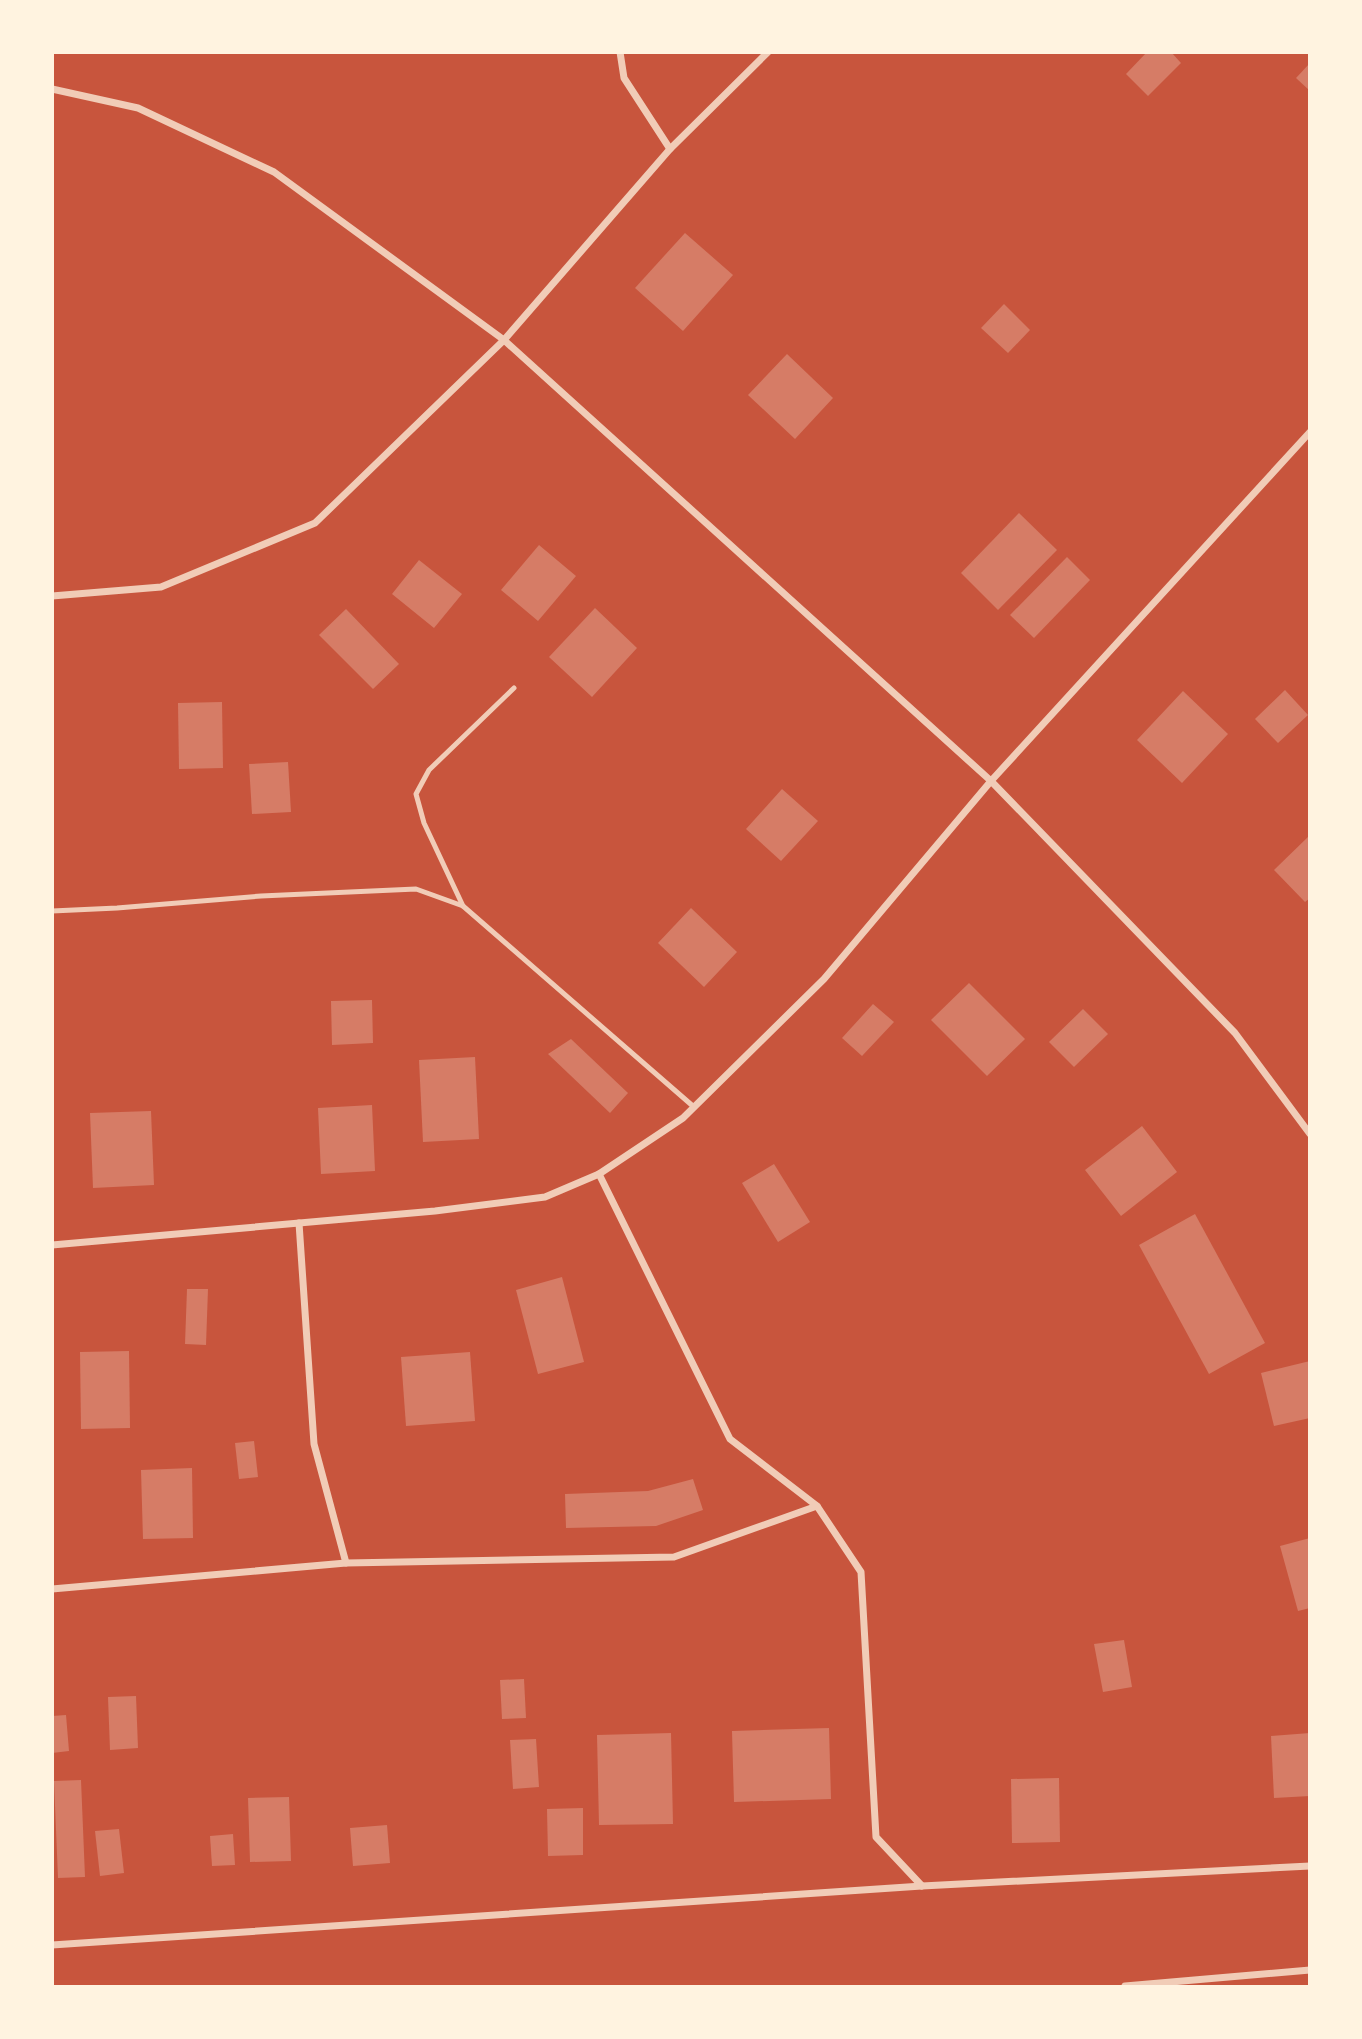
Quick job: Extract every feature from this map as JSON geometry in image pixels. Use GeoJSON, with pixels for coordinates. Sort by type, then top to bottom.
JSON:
{"type":"FeatureCollection","features":[{"type":"Feature","properties":{"kind":"street"},"geometry":{"type":"LineString","coordinates":[[620,52],[624,78],[670,149]]}},
{"type":"Feature","properties":{"kind":"street"},"geometry":{"type":"LineString","coordinates":[[52,596],[161,587],[315,523],[504,340],[670,149],[768,52]]}},
{"type":"Feature","properties":{"kind":"street"},"geometry":{"type":"LineString","coordinates":[[52,89],[138,108],[274,172],[504,340],[990,781],[1235,1033],[1310,1133]]}},
{"type":"Feature","properties":{"kind":"street"},"geometry":{"type":"LineString","coordinates":[[52,1245],[435,1211],[545,1197],[599,1174],[683,1118],[824,979],[990,781],[1310,432]]}},
{"type":"Feature","properties":{"kind":"street"},"geometry":{"type":"LineString","coordinates":[[599,1174],[730,1439],[817,1506],[861,1572],[876,1837],[922,1886]]}},
{"type":"Feature","properties":{"kind":"street"},"geometry":{"type":"LineString","coordinates":[[299,1223],[314,1444],[346,1563]]}},
{"type":"Feature","properties":{"kind":"street"},"geometry":{"type":"LineString","coordinates":[[52,1589],[346,1563],[674,1557],[817,1506]]}},
{"type":"Feature","properties":{"kind":"street"},"geometry":{"type":"LineString","coordinates":[[52,1945],[922,1886],[1310,1866]]}},
{"type":"Feature","properties":{"kind":"street"},"geometry":{"type":"LineString","coordinates":[[1125,1986],[1310,1970]]}},
{"type":"Feature","properties":{"kind":"lane"},"geometry":{"type":"LineString","coordinates":[[463,906],[424,823],[416,794],[429,770],[514,688]]}},
{"type":"Feature","properties":{"kind":"lane"},"geometry":{"type":"LineString","coordinates":[[52,911],[261,896],[416,889],[463,906],[694,1107]]}},
{"type":"Feature","properties":{"kind":"building"},"geometry":{"type":"Polygon","coordinates":[[[1147,52],[1171,52],[1181,63],[1148,96],[1126,74],[1147,52]]]}},
{"type":"Feature","properties":{"kind":"building"},"geometry":{"type":"Polygon","coordinates":[[[1310,63],[1310,91],[1296,78],[1310,63]]]}},
{"type":"Feature","properties":{"kind":"building"},"geometry":{"type":"Polygon","coordinates":[[[685,233],[733,275],[683,331],[635,288],[685,233]]]}},
{"type":"Feature","properties":{"kind":"building"},"geometry":{"type":"Polygon","coordinates":[[[1004,304],[1030,330],[1008,353],[981,328],[1004,304]]]}},
{"type":"Feature","properties":{"kind":"building"},"geometry":{"type":"Polygon","coordinates":[[[787,354],[833,398],[795,439],[748,395],[787,354]]]}},
{"type":"Feature","properties":{"kind":"building"},"geometry":{"type":"Polygon","coordinates":[[[1019,513],[1057,550],[998,610],[961,573],[1019,513]]]}},
{"type":"Feature","properties":{"kind":"building"},"geometry":{"type":"Polygon","coordinates":[[[539,545],[576,576],[538,621],[501,590],[539,545]]]}},
{"type":"Feature","properties":{"kind":"building"},"geometry":{"type":"Polygon","coordinates":[[[1067,557],[1090,580],[1034,638],[1010,615],[1067,557]]]}},
{"type":"Feature","properties":{"kind":"building"},"geometry":{"type":"Polygon","coordinates":[[[419,560],[462,594],[434,628],[392,594],[419,560]]]}},
{"type":"Feature","properties":{"kind":"building"},"geometry":{"type":"Polygon","coordinates":[[[595,608],[637,648],[592,697],[549,657],[595,608]]]}},
{"type":"Feature","properties":{"kind":"building"},"geometry":{"type":"Polygon","coordinates":[[[346,609],[399,664],[373,689],[319,635],[346,609]]]}},
{"type":"Feature","properties":{"kind":"building"},"geometry":{"type":"Polygon","coordinates":[[[1285,690],[1308,715],[1278,743],[1255,719],[1285,690]]]}},
{"type":"Feature","properties":{"kind":"building"},"geometry":{"type":"Polygon","coordinates":[[[1183,691],[1228,734],[1182,783],[1137,740],[1183,691]]]}},
{"type":"Feature","properties":{"kind":"building"},"geometry":{"type":"Polygon","coordinates":[[[222,702],[223,768],[179,769],[178,703],[222,702]]]}},
{"type":"Feature","properties":{"kind":"building"},"geometry":{"type":"Polygon","coordinates":[[[288,762],[291,812],[252,814],[249,764],[288,762]]]}},
{"type":"Feature","properties":{"kind":"building"},"geometry":{"type":"Polygon","coordinates":[[[782,789],[818,821],[781,861],[746,829],[782,789]]]}},
{"type":"Feature","properties":{"kind":"building"},"geometry":{"type":"Polygon","coordinates":[[[1310,835],[1310,898],[1305,902],[1274,870],[1310,835]]]}},
{"type":"Feature","properties":{"kind":"building"},"geometry":{"type":"Polygon","coordinates":[[[691,908],[737,952],[704,987],[658,943],[691,908]]]}},
{"type":"Feature","properties":{"kind":"building"},"geometry":{"type":"Polygon","coordinates":[[[969,983],[1025,1039],[987,1076],[931,1020],[969,983]]]}},
{"type":"Feature","properties":{"kind":"building"},"geometry":{"type":"Polygon","coordinates":[[[372,1000],[373,1043],[332,1045],[331,1001],[372,1000]]]}},
{"type":"Feature","properties":{"kind":"building"},"geometry":{"type":"Polygon","coordinates":[[[873,1004],[894,1022],[862,1056],[842,1038],[873,1004]]]}},
{"type":"Feature","properties":{"kind":"building"},"geometry":{"type":"Polygon","coordinates":[[[1083,1009],[1108,1034],[1074,1067],[1049,1042],[1083,1009]]]}},
{"type":"Feature","properties":{"kind":"building"},"geometry":{"type":"Polygon","coordinates":[[[571,1039],[628,1093],[610,1113],[548,1054],[571,1039]]]}},
{"type":"Feature","properties":{"kind":"building"},"geometry":{"type":"Polygon","coordinates":[[[475,1057],[479,1139],[423,1142],[419,1060],[475,1057]]]}},
{"type":"Feature","properties":{"kind":"building"},"geometry":{"type":"Polygon","coordinates":[[[372,1105],[375,1171],[321,1174],[318,1108],[372,1105]]]}},
{"type":"Feature","properties":{"kind":"building"},"geometry":{"type":"Polygon","coordinates":[[[151,1111],[154,1185],[93,1188],[90,1113],[151,1111]]]}},
{"type":"Feature","properties":{"kind":"building"},"geometry":{"type":"Polygon","coordinates":[[[1142,1126],[1177,1172],[1121,1216],[1085,1170],[1142,1126]]]}},
{"type":"Feature","properties":{"kind":"building"},"geometry":{"type":"Polygon","coordinates":[[[774,1164],[810,1222],[778,1242],[742,1183],[774,1164]]]}},
{"type":"Feature","properties":{"kind":"building"},"geometry":{"type":"Polygon","coordinates":[[[1195,1214],[1265,1343],[1209,1374],[1139,1245],[1195,1214]]]}},
{"type":"Feature","properties":{"kind":"building"},"geometry":{"type":"Polygon","coordinates":[[[562,1277],[584,1362],[538,1374],[516,1290],[562,1277]]]}},
{"type":"Feature","properties":{"kind":"building"},"geometry":{"type":"Polygon","coordinates":[[[187,1289],[208,1289],[206,1345],[185,1344],[187,1289]]]}},
{"type":"Feature","properties":{"kind":"building"},"geometry":{"type":"Polygon","coordinates":[[[129,1351],[130,1428],[81,1429],[80,1352],[129,1351]]]}},
{"type":"Feature","properties":{"kind":"building"},"geometry":{"type":"Polygon","coordinates":[[[470,1352],[475,1421],[406,1426],[401,1357],[470,1352]]]}},
{"type":"Feature","properties":{"kind":"building"},"geometry":{"type":"Polygon","coordinates":[[[1310,1361],[1310,1418],[1274,1426],[1261,1373],[1310,1361]]]}},
{"type":"Feature","properties":{"kind":"building"},"geometry":{"type":"Polygon","coordinates":[[[254,1441],[258,1477],[239,1479],[235,1443],[254,1441]]]}},
{"type":"Feature","properties":{"kind":"building"},"geometry":{"type":"Polygon","coordinates":[[[192,1468],[193,1538],[143,1539],[141,1470],[192,1468]]]}},
{"type":"Feature","properties":{"kind":"building"},"geometry":{"type":"Polygon","coordinates":[[[693,1479],[703,1510],[656,1526],[566,1528],[565,1494],[648,1491],[693,1479]]]}},
{"type":"Feature","properties":{"kind":"building"},"geometry":{"type":"Polygon","coordinates":[[[1310,1538],[1310,1608],[1298,1611],[1280,1546],[1310,1538]]]}},
{"type":"Feature","properties":{"kind":"building"},"geometry":{"type":"Polygon","coordinates":[[[1124,1640],[1132,1687],[1103,1692],[1094,1644],[1124,1640]]]}},
{"type":"Feature","properties":{"kind":"building"},"geometry":{"type":"Polygon","coordinates":[[[524,1679],[526,1718],[502,1719],[500,1680],[524,1679]]]}},
{"type":"Feature","properties":{"kind":"building"},"geometry":{"type":"Polygon","coordinates":[[[136,1696],[138,1748],[110,1750],[108,1697],[136,1696]]]}},
{"type":"Feature","properties":{"kind":"building"},"geometry":{"type":"Polygon","coordinates":[[[66,1715],[69,1751],[52,1753],[52,1716],[66,1715]]]}},
{"type":"Feature","properties":{"kind":"building"},"geometry":{"type":"Polygon","coordinates":[[[829,1728],[831,1799],[734,1802],[732,1731],[829,1728]]]}},
{"type":"Feature","properties":{"kind":"building"},"geometry":{"type":"Polygon","coordinates":[[[671,1733],[673,1824],[599,1825],[597,1735],[671,1733]]]}},
{"type":"Feature","properties":{"kind":"building"},"geometry":{"type":"Polygon","coordinates":[[[1310,1733],[1310,1796],[1274,1798],[1271,1736],[1310,1733]]]}},
{"type":"Feature","properties":{"kind":"building"},"geometry":{"type":"Polygon","coordinates":[[[536,1739],[539,1787],[513,1789],[510,1740],[536,1739]]]}},
{"type":"Feature","properties":{"kind":"building"},"geometry":{"type":"Polygon","coordinates":[[[1059,1778],[1060,1842],[1012,1843],[1011,1779],[1059,1778]]]}},
{"type":"Feature","properties":{"kind":"building"},"geometry":{"type":"Polygon","coordinates":[[[81,1780],[85,1877],[58,1878],[54,1781],[81,1780]]]}},
{"type":"Feature","properties":{"kind":"building"},"geometry":{"type":"Polygon","coordinates":[[[289,1797],[291,1861],[250,1862],[248,1798],[289,1797]]]}},
{"type":"Feature","properties":{"kind":"building"},"geometry":{"type":"Polygon","coordinates":[[[583,1808],[583,1855],[548,1856],[547,1809],[583,1808]]]}},
{"type":"Feature","properties":{"kind":"building"},"geometry":{"type":"Polygon","coordinates":[[[387,1825],[390,1863],[353,1866],[350,1828],[387,1825]]]}},
{"type":"Feature","properties":{"kind":"building"},"geometry":{"type":"Polygon","coordinates":[[[119,1829],[124,1873],[100,1876],[95,1831],[119,1829]]]}},
{"type":"Feature","properties":{"kind":"building"},"geometry":{"type":"Polygon","coordinates":[[[233,1834],[235,1865],[212,1866],[210,1836],[233,1834]]]}}]}
